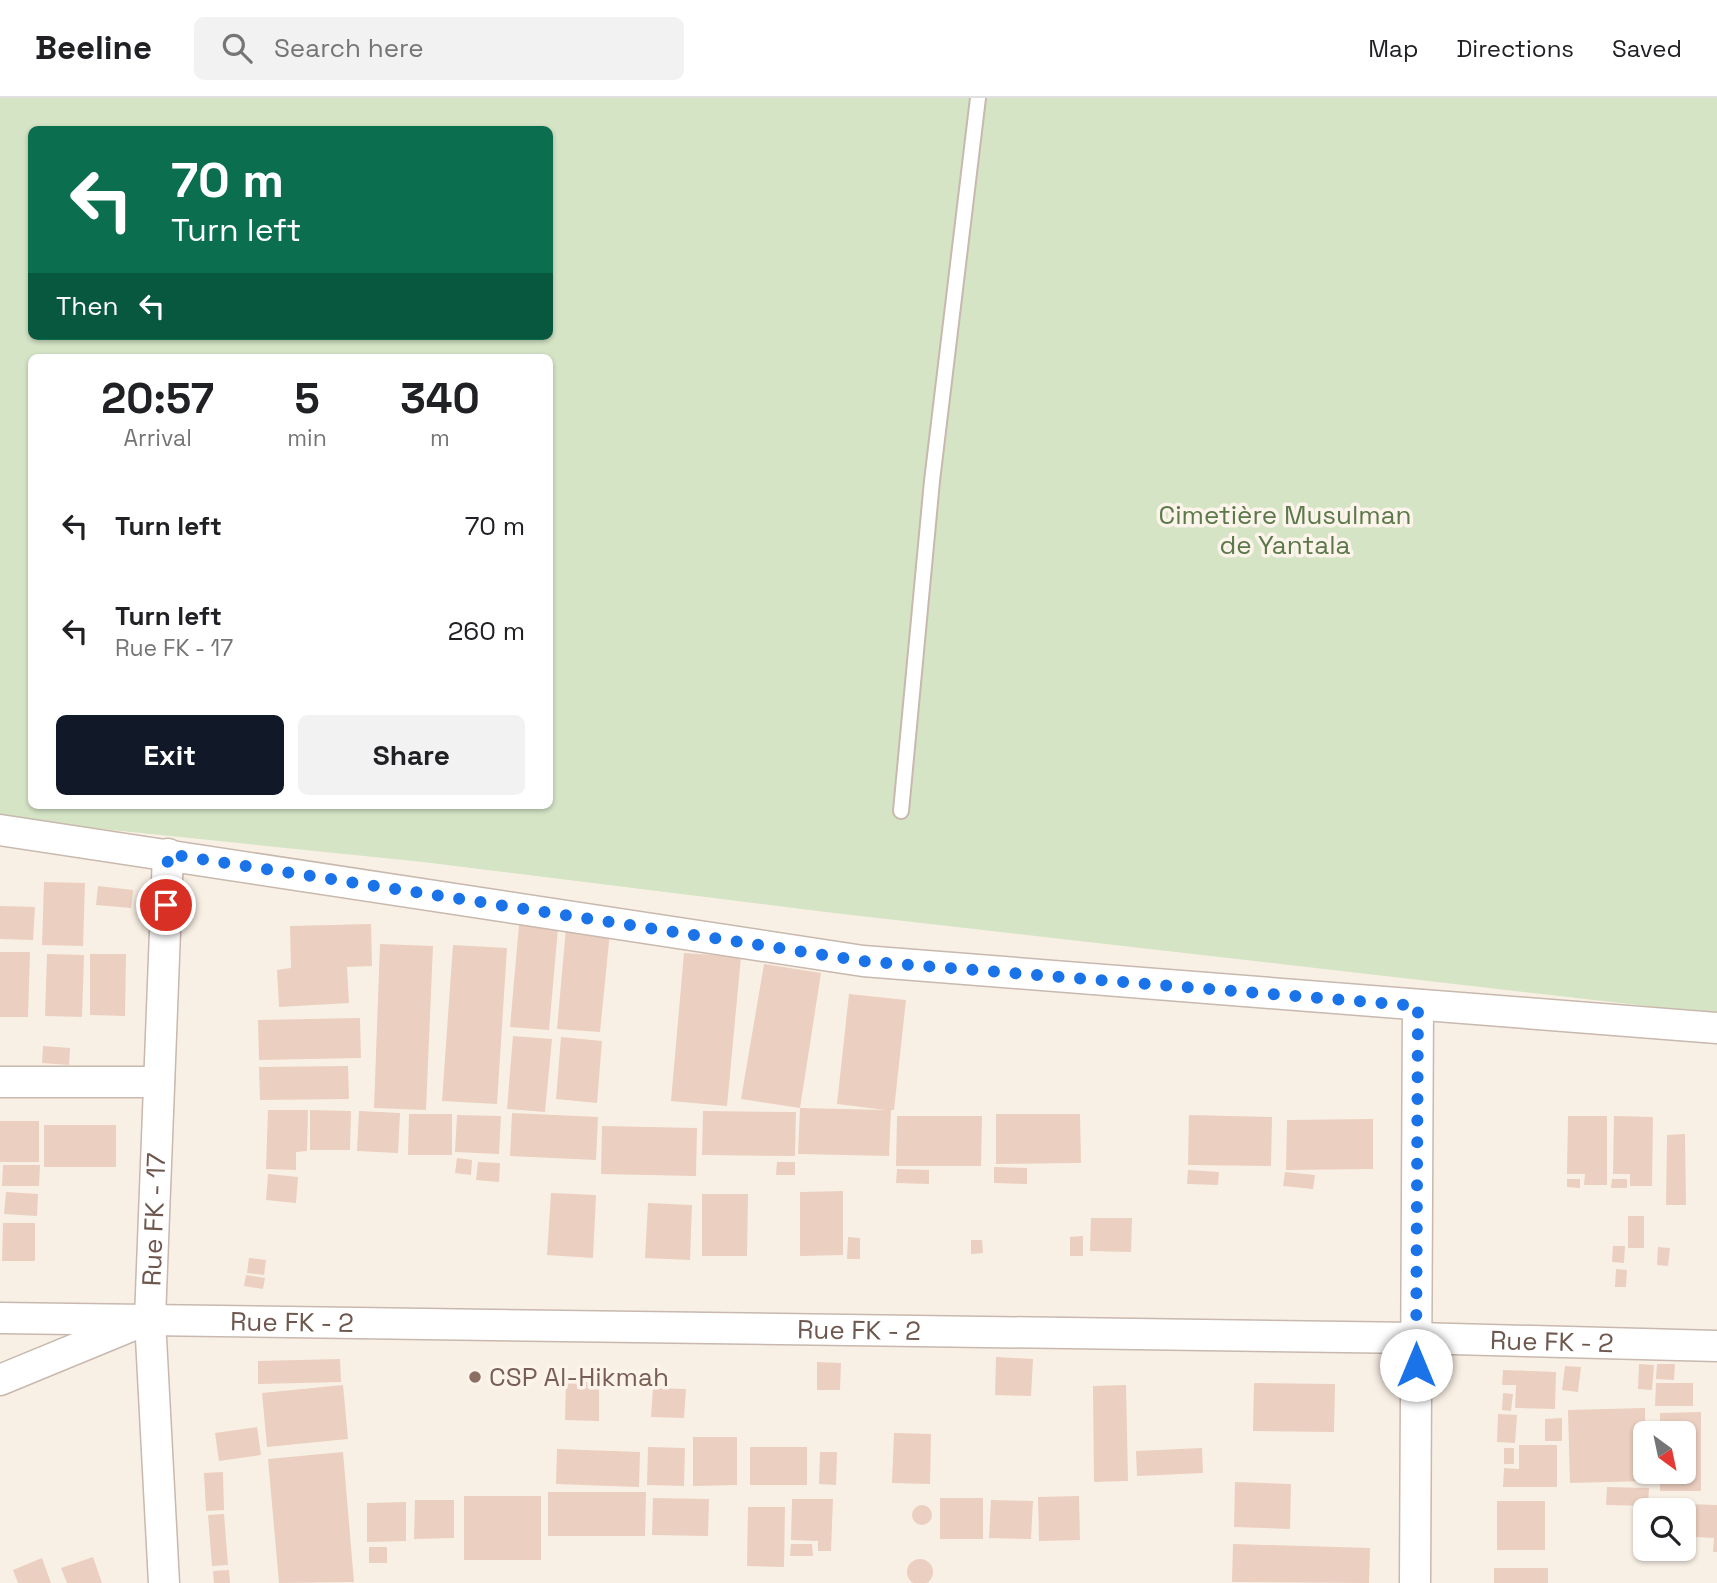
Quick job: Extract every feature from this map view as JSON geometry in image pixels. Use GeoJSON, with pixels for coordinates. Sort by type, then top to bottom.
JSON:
{"type":"FeatureCollection","features":[{"type":"Feature","properties":{"kind":"street"},"geometry":{"type":"LineString","coordinates":[[0,830],[863,961],[1717,1028]]}},
{"type":"Feature","properties":{"kind":"street","name":"Rue FK - 17"},"geometry":{"type":"LineString","coordinates":[[164,1583],[150,1319],[168,854]]}},
{"type":"Feature","properties":{"kind":"street"},"geometry":{"type":"LineString","coordinates":[[1415,1583],[1418,1006]]}},
{"type":"Feature","properties":{"kind":"street"},"geometry":{"type":"LineString","coordinates":[[0,1082],[159,1082]]}},
{"type":"Feature","properties":{"kind":"street","name":"Rue FK - 2"},"geometry":{"type":"LineString","coordinates":[[0,1318],[1416,1338],[1717,1346]]}},
{"type":"Feature","properties":{"kind":"street"},"geometry":{"type":"LineString","coordinates":[[0,1380],[150,1319]]}},
{"type":"Feature","properties":{"kind":"lane"},"geometry":{"type":"LineString","coordinates":[[901,811],[932,481],[978,98]]}},
{"type":"Feature","properties":{"kind":"green space","name":"Cimetière Musulman de Yantala"},"geometry":{"type":"Polygon","coordinates":[[[0,98],[1717,98],[1717,1014],[834,913],[423,862],[53,824],[0,816],[0,98]]]}},
{"type":"Feature","properties":{"kind":"building"},"geometry":{"type":"Polygon","coordinates":[[[44,882],[85,883],[83,946],[42,945],[44,882]]]}},
{"type":"Feature","properties":{"kind":"building"},"geometry":{"type":"Polygon","coordinates":[[[98,886],[133,890],[131,908],[96,905],[98,886]]]}},
{"type":"Feature","properties":{"kind":"building"},"geometry":{"type":"Polygon","coordinates":[[[0,906],[35,907],[33,940],[0,939],[0,906]]]}},
{"type":"Feature","properties":{"kind":"building"},"geometry":{"type":"Polygon","coordinates":[[[371,924],[372,966],[347,967],[349,1003],[279,1007],[277,970],[291,968],[290,926],[371,924]]]}},
{"type":"Feature","properties":{"kind":"building"},"geometry":{"type":"Polygon","coordinates":[[[519,925],[558,928],[549,1030],[510,1027],[519,925]]]}},
{"type":"Feature","properties":{"kind":"building"},"geometry":{"type":"Polygon","coordinates":[[[566,928],[610,932],[600,1032],[557,1029],[566,928]]]}},
{"type":"Feature","properties":{"kind":"building"},"geometry":{"type":"Polygon","coordinates":[[[380,944],[433,946],[426,1110],[374,1108],[380,944]]]}},
{"type":"Feature","properties":{"kind":"building"},"geometry":{"type":"Polygon","coordinates":[[[453,945],[507,948],[497,1104],[442,1101],[453,945]]]}},
{"type":"Feature","properties":{"kind":"building"},"geometry":{"type":"Polygon","coordinates":[[[0,952],[30,952],[28,1017],[0,1017],[0,952]]]}},
{"type":"Feature","properties":{"kind":"building"},"geometry":{"type":"Polygon","coordinates":[[[684,953],[741,957],[727,1106],[671,1101],[684,953]]]}},
{"type":"Feature","properties":{"kind":"building"},"geometry":{"type":"Polygon","coordinates":[[[47,954],[84,955],[82,1017],[45,1016],[47,954]]]}},
{"type":"Feature","properties":{"kind":"building"},"geometry":{"type":"Polygon","coordinates":[[[90,954],[126,954],[125,1016],[90,1015],[90,954]]]}},
{"type":"Feature","properties":{"kind":"building"},"geometry":{"type":"Polygon","coordinates":[[[764,964],[821,973],[800,1108],[741,1099],[764,964]]]}},
{"type":"Feature","properties":{"kind":"building"},"geometry":{"type":"Polygon","coordinates":[[[849,994],[906,1000],[894,1110],[891,1110],[889,1156],[798,1154],[800,1108],[886,1110],[837,1104],[849,994]]]}},
{"type":"Feature","properties":{"kind":"building"},"geometry":{"type":"Polygon","coordinates":[[[360,1018],[361,1058],[259,1060],[258,1020],[360,1018]]]}},
{"type":"Feature","properties":{"kind":"building"},"geometry":{"type":"Polygon","coordinates":[[[513,1036],[552,1039],[545,1112],[507,1109],[513,1036]]]}},
{"type":"Feature","properties":{"kind":"building"},"geometry":{"type":"Polygon","coordinates":[[[561,1037],[602,1041],[597,1103],[556,1099],[561,1037]]]}},
{"type":"Feature","properties":{"kind":"building"},"geometry":{"type":"Polygon","coordinates":[[[43,1046],[70,1048],[69,1065],[42,1063],[43,1046]]]}},
{"type":"Feature","properties":{"kind":"building"},"geometry":{"type":"Polygon","coordinates":[[[348,1066],[349,1099],[260,1100],[259,1067],[348,1066]]]}},
{"type":"Feature","properties":{"kind":"building"},"geometry":{"type":"Polygon","coordinates":[[[268,1110],[308,1110],[307,1151],[296,1152],[296,1170],[266,1169],[268,1110]]]}},
{"type":"Feature","properties":{"kind":"building"},"geometry":{"type":"Polygon","coordinates":[[[310,1110],[351,1111],[350,1150],[310,1150],[310,1110]]]}},
{"type":"Feature","properties":{"kind":"building"},"geometry":{"type":"Polygon","coordinates":[[[359,1111],[400,1113],[398,1153],[357,1151],[359,1111]]]}},
{"type":"Feature","properties":{"kind":"building"},"geometry":{"type":"Polygon","coordinates":[[[703,1111],[796,1112],[795,1156],[702,1155],[703,1111]]]}},
{"type":"Feature","properties":{"kind":"building"},"geometry":{"type":"Polygon","coordinates":[[[512,1113],[598,1117],[596,1160],[510,1156],[512,1113]]]}},
{"type":"Feature","properties":{"kind":"building"},"geometry":{"type":"Polygon","coordinates":[[[409,1114],[452,1114],[452,1155],[408,1155],[409,1114]]]}},
{"type":"Feature","properties":{"kind":"building"},"geometry":{"type":"Polygon","coordinates":[[[996,1114],[1080,1114],[1081,1163],[996,1164],[996,1114]]]}},
{"type":"Feature","properties":{"kind":"building"},"geometry":{"type":"Polygon","coordinates":[[[457,1115],[501,1116],[499,1154],[455,1152],[457,1115]]]}},
{"type":"Feature","properties":{"kind":"building"},"geometry":{"type":"Polygon","coordinates":[[[1189,1115],[1272,1117],[1271,1166],[1188,1165],[1189,1115]]]}},
{"type":"Feature","properties":{"kind":"building"},"geometry":{"type":"Polygon","coordinates":[[[897,1116],[982,1116],[981,1166],[896,1166],[897,1116]]]}},
{"type":"Feature","properties":{"kind":"building"},"geometry":{"type":"Polygon","coordinates":[[[1568,1116],[1607,1116],[1607,1185],[1584,1185],[1585,1174],[1567,1174],[1568,1116]]]}},
{"type":"Feature","properties":{"kind":"building"},"geometry":{"type":"Polygon","coordinates":[[[1614,1116],[1653,1117],[1652,1186],[1630,1186],[1630,1174],[1613,1174],[1614,1116]]]}},
{"type":"Feature","properties":{"kind":"building"},"geometry":{"type":"Polygon","coordinates":[[[1373,1119],[1373,1169],[1286,1170],[1287,1120],[1373,1119]]]}},
{"type":"Feature","properties":{"kind":"building"},"geometry":{"type":"Polygon","coordinates":[[[0,1121],[39,1121],[39,1162],[0,1162],[0,1121]]]}},
{"type":"Feature","properties":{"kind":"building"},"geometry":{"type":"Polygon","coordinates":[[[44,1125],[116,1125],[116,1167],[44,1167],[44,1125]]]}},
{"type":"Feature","properties":{"kind":"building"},"geometry":{"type":"Polygon","coordinates":[[[602,1126],[697,1128],[696,1176],[601,1174],[602,1126]]]}},
{"type":"Feature","properties":{"kind":"building"},"geometry":{"type":"Polygon","coordinates":[[[1685,1134],[1686,1205],[1666,1205],[1667,1135],[1685,1134]]]}},
{"type":"Feature","properties":{"kind":"building"},"geometry":{"type":"Polygon","coordinates":[[[457,1158],[472,1160],[471,1175],[455,1173],[457,1158]]]}},
{"type":"Feature","properties":{"kind":"building"},"geometry":{"type":"Polygon","coordinates":[[[478,1162],[500,1163],[499,1182],[476,1180],[478,1162]]]}},
{"type":"Feature","properties":{"kind":"building"},"geometry":{"type":"Polygon","coordinates":[[[777,1162],[795,1162],[795,1175],[776,1175],[777,1162]]]}},
{"type":"Feature","properties":{"kind":"building"},"geometry":{"type":"Polygon","coordinates":[[[3,1165],[40,1165],[39,1186],[2,1186],[3,1165]]]}},
{"type":"Feature","properties":{"kind":"building"},"geometry":{"type":"Polygon","coordinates":[[[994,1167],[1027,1168],[1027,1184],[994,1183],[994,1167]]]}},
{"type":"Feature","properties":{"kind":"building"},"geometry":{"type":"Polygon","coordinates":[[[897,1169],[929,1170],[929,1184],[896,1183],[897,1169]]]}},
{"type":"Feature","properties":{"kind":"building"},"geometry":{"type":"Polygon","coordinates":[[[1188,1170],[1219,1172],[1218,1185],[1187,1184],[1188,1170]]]}},
{"type":"Feature","properties":{"kind":"building"},"geometry":{"type":"Polygon","coordinates":[[[1285,1172],[1315,1175],[1313,1189],[1283,1186],[1285,1172]]]}},
{"type":"Feature","properties":{"kind":"building"},"geometry":{"type":"Polygon","coordinates":[[[268,1174],[298,1177],[296,1203],[266,1200],[268,1174]]]}},
{"type":"Feature","properties":{"kind":"building"},"geometry":{"type":"Polygon","coordinates":[[[1567,1179],[1580,1179],[1580,1188],[1567,1187],[1567,1179]]]}},
{"type":"Feature","properties":{"kind":"building"},"geometry":{"type":"Polygon","coordinates":[[[1612,1179],[1627,1179],[1627,1188],[1611,1188],[1612,1179]]]}},
{"type":"Feature","properties":{"kind":"building"},"geometry":{"type":"Polygon","coordinates":[[[843,1191],[843,1255],[800,1256],[800,1192],[843,1191]]]}},
{"type":"Feature","properties":{"kind":"building"},"geometry":{"type":"Polygon","coordinates":[[[6,1192],[38,1194],[37,1216],[4,1214],[6,1192]]]}},
{"type":"Feature","properties":{"kind":"building"},"geometry":{"type":"Polygon","coordinates":[[[551,1193],[596,1195],[593,1258],[547,1255],[551,1193]]]}},
{"type":"Feature","properties":{"kind":"building"},"geometry":{"type":"Polygon","coordinates":[[[702,1194],[748,1194],[747,1256],[702,1256],[702,1194]]]}},
{"type":"Feature","properties":{"kind":"building"},"geometry":{"type":"Polygon","coordinates":[[[648,1203],[692,1205],[690,1260],[645,1258],[648,1203]]]}},
{"type":"Feature","properties":{"kind":"building"},"geometry":{"type":"Polygon","coordinates":[[[1628,1216],[1644,1216],[1644,1248],[1628,1248],[1628,1216]]]}},
{"type":"Feature","properties":{"kind":"building"},"geometry":{"type":"Polygon","coordinates":[[[1091,1218],[1132,1218],[1131,1252],[1090,1251],[1091,1218]]]}},
{"type":"Feature","properties":{"kind":"building"},"geometry":{"type":"Polygon","coordinates":[[[3,1223],[35,1223],[35,1261],[2,1261],[3,1223]]]}},
{"type":"Feature","properties":{"kind":"building"},"geometry":{"type":"Polygon","coordinates":[[[1083,1236],[1083,1256],[1070,1256],[1070,1237],[1083,1236]]]}},
{"type":"Feature","properties":{"kind":"building"},"geometry":{"type":"Polygon","coordinates":[[[848,1237],[860,1238],[860,1259],[847,1259],[848,1237]]]}},
{"type":"Feature","properties":{"kind":"building"},"geometry":{"type":"Polygon","coordinates":[[[971,1240],[982,1240],[983,1253],[971,1254],[971,1240]]]}},
{"type":"Feature","properties":{"kind":"building"},"geometry":{"type":"Polygon","coordinates":[[[1613,1246],[1625,1246],[1624,1263],[1612,1262],[1613,1246]]]}},
{"type":"Feature","properties":{"kind":"building"},"geometry":{"type":"Polygon","coordinates":[[[1658,1247],[1670,1248],[1668,1266],[1657,1265],[1658,1247]]]}},
{"type":"Feature","properties":{"kind":"building"},"geometry":{"type":"Polygon","coordinates":[[[249,1258],[266,1260],[264,1275],[247,1273],[249,1258]]]}},
{"type":"Feature","properties":{"kind":"building"},"geometry":{"type":"Polygon","coordinates":[[[1616,1269],[1627,1270],[1626,1287],[1615,1287],[1616,1269]]]}},
{"type":"Feature","properties":{"kind":"building"},"geometry":{"type":"Polygon","coordinates":[[[246,1275],[265,1278],[263,1289],[244,1286],[246,1275]]]}},
{"type":"Feature","properties":{"kind":"building"},"geometry":{"type":"Polygon","coordinates":[[[996,1357],[1033,1359],[1031,1396],[995,1395],[996,1357]]]}},
{"type":"Feature","properties":{"kind":"building"},"geometry":{"type":"Polygon","coordinates":[[[340,1359],[341,1382],[258,1384],[258,1361],[340,1359]]]}},
{"type":"Feature","properties":{"kind":"building"},"geometry":{"type":"Polygon","coordinates":[[[817,1362],[841,1363],[840,1390],[817,1390],[817,1362]]]}},
{"type":"Feature","properties":{"kind":"building"},"geometry":{"type":"Polygon","coordinates":[[[1639,1364],[1654,1365],[1652,1390],[1638,1389],[1639,1364]]]}},
{"type":"Feature","properties":{"kind":"building"},"geometry":{"type":"Polygon","coordinates":[[[1657,1364],[1675,1364],[1674,1380],[1656,1379],[1657,1364]]]}},
{"type":"Feature","properties":{"kind":"building"},"geometry":{"type":"Polygon","coordinates":[[[1565,1366],[1581,1367],[1578,1392],[1562,1390],[1565,1366]]]}},
{"type":"Feature","properties":{"kind":"building"},"geometry":{"type":"Polygon","coordinates":[[[1503,1370],[1556,1372],[1555,1409],[1515,1408],[1516,1385],[1502,1385],[1503,1370]]]}},
{"type":"Feature","properties":{"kind":"building"},"geometry":{"type":"Polygon","coordinates":[[[566,1381],[599,1382],[599,1421],[565,1420],[566,1381]]]}},
{"type":"Feature","properties":{"kind":"building"},"geometry":{"type":"Polygon","coordinates":[[[1254,1383],[1335,1384],[1334,1432],[1253,1431],[1254,1383]]]}},
{"type":"Feature","properties":{"kind":"building"},"geometry":{"type":"Polygon","coordinates":[[[1656,1383],[1693,1383],[1693,1406],[1655,1406],[1656,1383]]]}},
{"type":"Feature","properties":{"kind":"building"},"geometry":{"type":"Polygon","coordinates":[[[343,1385],[348,1439],[267,1447],[262,1393],[343,1385]]]}},
{"type":"Feature","properties":{"kind":"building"},"geometry":{"type":"Polygon","coordinates":[[[1126,1385],[1128,1481],[1094,1482],[1093,1386],[1126,1385]]]}},
{"type":"Feature","properties":{"kind":"building"},"geometry":{"type":"Polygon","coordinates":[[[653,1388],[686,1389],[684,1418],[651,1417],[653,1388]]]}},
{"type":"Feature","properties":{"kind":"building"},"geometry":{"type":"Polygon","coordinates":[[[1503,1393],[1513,1394],[1511,1411],[1502,1410],[1503,1393]]]}},
{"type":"Feature","properties":{"kind":"building"},"geometry":{"type":"Polygon","coordinates":[[[1645,1408],[1645,1421],[1633,1421],[1633,1481],[1570,1483],[1568,1410],[1645,1408]]]}},
{"type":"Feature","properties":{"kind":"building"},"geometry":{"type":"Polygon","coordinates":[[[1701,1412],[1701,1491],[1660,1491],[1660,1484],[1696,1484],[1696,1421],[1660,1421],[1660,1413],[1701,1412]]]}},
{"type":"Feature","properties":{"kind":"building"},"geometry":{"type":"Polygon","coordinates":[[[1498,1414],[1517,1415],[1515,1443],[1497,1442],[1498,1414]]]}},
{"type":"Feature","properties":{"kind":"building"},"geometry":{"type":"Polygon","coordinates":[[[1562,1418],[1562,1441],[1545,1441],[1545,1419],[1562,1418]]]}},
{"type":"Feature","properties":{"kind":"building"},"geometry":{"type":"Polygon","coordinates":[[[257,1427],[261,1455],[219,1461],[215,1433],[257,1427]]]}},
{"type":"Feature","properties":{"kind":"building"},"geometry":{"type":"Polygon","coordinates":[[[894,1433],[931,1434],[930,1484],[892,1483],[894,1433]]]}},
{"type":"Feature","properties":{"kind":"building"},"geometry":{"type":"Polygon","coordinates":[[[693,1437],[737,1437],[737,1485],[693,1486],[693,1437]]]}},
{"type":"Feature","properties":{"kind":"building"},"geometry":{"type":"Polygon","coordinates":[[[1519,1445],[1557,1445],[1557,1487],[1503,1487],[1504,1468],[1519,1469],[1519,1445]]]}},
{"type":"Feature","properties":{"kind":"building"},"geometry":{"type":"Polygon","coordinates":[[[648,1447],[685,1448],[684,1486],[647,1485],[648,1447]]]}},
{"type":"Feature","properties":{"kind":"building"},"geometry":{"type":"Polygon","coordinates":[[[750,1447],[807,1447],[807,1485],[750,1485],[750,1447]]]}},
{"type":"Feature","properties":{"kind":"building"},"geometry":{"type":"Polygon","coordinates":[[[1202,1448],[1203,1473],[1137,1476],[1136,1451],[1202,1448]]]}},
{"type":"Feature","properties":{"kind":"building"},"geometry":{"type":"Polygon","coordinates":[[[1504,1448],[1514,1448],[1514,1464],[1504,1464],[1504,1448]]]}},
{"type":"Feature","properties":{"kind":"building"},"geometry":{"type":"Polygon","coordinates":[[[557,1449],[640,1452],[639,1487],[556,1484],[557,1449]]]}},
{"type":"Feature","properties":{"kind":"building"},"geometry":{"type":"Polygon","coordinates":[[[343,1452],[354,1582],[279,1583],[268,1459],[343,1452]]]}},
{"type":"Feature","properties":{"kind":"building"},"geometry":{"type":"Polygon","coordinates":[[[820,1452],[837,1452],[836,1485],[819,1484],[820,1452]]]}},
{"type":"Feature","properties":{"kind":"building"},"geometry":{"type":"Polygon","coordinates":[[[223,1472],[224,1510],[206,1511],[204,1473],[223,1472]]]}},
{"type":"Feature","properties":{"kind":"building"},"geometry":{"type":"Polygon","coordinates":[[[1235,1482],[1291,1484],[1290,1529],[1234,1527],[1235,1482]]]}},
{"type":"Feature","properties":{"kind":"building"},"geometry":{"type":"Polygon","coordinates":[[[1607,1487],[1649,1488],[1648,1498],[1633,1498],[1633,1506],[1606,1505],[1607,1487]]]}},
{"type":"Feature","properties":{"kind":"building"},"geometry":{"type":"Polygon","coordinates":[[[548,1492],[646,1492],[645,1536],[548,1536],[548,1492]]]}},
{"type":"Feature","properties":{"kind":"building"},"geometry":{"type":"Polygon","coordinates":[[[464,1496],[541,1496],[541,1560],[464,1560],[464,1496]]]}},
{"type":"Feature","properties":{"kind":"building"},"geometry":{"type":"Polygon","coordinates":[[[1079,1496],[1080,1540],[1039,1541],[1038,1497],[1079,1496]]]}},
{"type":"Feature","properties":{"kind":"building"},"geometry":{"type":"Polygon","coordinates":[[[653,1498],[709,1499],[708,1536],[652,1535],[653,1498]]]}},
{"type":"Feature","properties":{"kind":"building"},"geometry":{"type":"Polygon","coordinates":[[[940,1498],[983,1498],[983,1539],[940,1539],[940,1498]]]}},
{"type":"Feature","properties":{"kind":"building"},"geometry":{"type":"Polygon","coordinates":[[[792,1499],[833,1499],[831,1551],[818,1551],[818,1541],[791,1540],[792,1499]]]}},
{"type":"Feature","properties":{"kind":"building"},"geometry":{"type":"Polygon","coordinates":[[[415,1500],[454,1500],[454,1538],[414,1539],[415,1500]]]}},
{"type":"Feature","properties":{"kind":"building"},"geometry":{"type":"Polygon","coordinates":[[[991,1500],[1033,1501],[1031,1539],[989,1538],[991,1500]]]}},
{"type":"Feature","properties":{"kind":"building"},"geometry":{"type":"Polygon","coordinates":[[[1497,1501],[1545,1501],[1545,1550],[1497,1550],[1497,1501]]]}},
{"type":"Feature","properties":{"kind":"building"},"geometry":{"type":"Polygon","coordinates":[[[406,1502],[406,1541],[367,1542],[367,1503],[406,1502]]]}},
{"type":"Feature","properties":{"kind":"building"},"geometry":{"type":"Polygon","coordinates":[[[1696,1504],[1717,1505],[1717,1552],[1713,1552],[1714,1538],[1696,1537],[1696,1504]]]}},
{"type":"Feature","properties":{"kind":"building"},"geometry":{"type":"Polygon","coordinates":[[[922,1505],[929,1508],[932,1515],[929,1522],[922,1525],[915,1522],[912,1515],[915,1508],[922,1505]]]}},
{"type":"Feature","properties":{"kind":"building"},"geometry":{"type":"Polygon","coordinates":[[[748,1507],[785,1507],[784,1567],[747,1566],[748,1507]]]}},
{"type":"Feature","properties":{"kind":"building"},"geometry":{"type":"Polygon","coordinates":[[[224,1514],[228,1565],[212,1566],[208,1515],[224,1514]]]}},
{"type":"Feature","properties":{"kind":"building"},"geometry":{"type":"Polygon","coordinates":[[[791,1544],[812,1544],[813,1556],[790,1556],[791,1544]]]}},
{"type":"Feature","properties":{"kind":"building"},"geometry":{"type":"Polygon","coordinates":[[[1233,1544],[1370,1548],[1369,1583],[1232,1582],[1233,1544]]]}},
{"type":"Feature","properties":{"kind":"building"},"geometry":{"type":"Polygon","coordinates":[[[369,1547],[387,1547],[387,1563],[369,1563],[369,1547]]]}},
{"type":"Feature","properties":{"kind":"building"},"geometry":{"type":"Polygon","coordinates":[[[93,1557],[102,1583],[67,1583],[61,1568],[93,1557]]]}},
{"type":"Feature","properties":{"kind":"building"},"geometry":{"type":"Polygon","coordinates":[[[42,1558],[51,1583],[18,1583],[13,1570],[42,1558]]]}},
{"type":"Feature","properties":{"kind":"building"},"geometry":{"type":"Polygon","coordinates":[[[915,1560],[925,1560],[932,1567],[932,1577],[925,1584],[915,1584],[908,1577],[908,1567],[915,1560]]]}},
{"type":"Feature","properties":{"kind":"building"},"geometry":{"type":"Polygon","coordinates":[[[1494,1568],[1548,1568],[1548,1583],[1494,1583],[1494,1568]]]}},
{"type":"Feature","properties":{"kind":"building"},"geometry":{"type":"Polygon","coordinates":[[[229,1570],[230,1583],[214,1583],[213,1571],[229,1570]]]}},
{"type":"Feature","properties":{"kind":"place","name":"CSP Al-Hikmah"},"geometry":{"type":"Point","coordinates":[475,1377]}},
{"type":"Feature","properties":{"kind":"route"},"geometry":{"type":"LineString","coordinates":[[166,905],[168,854],[863,961],[1418,1006],[1416,1365]]}}]}
